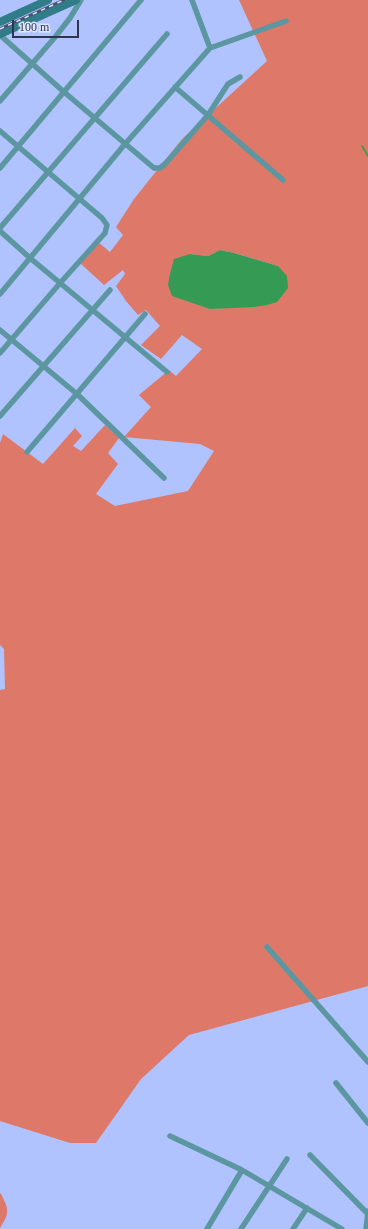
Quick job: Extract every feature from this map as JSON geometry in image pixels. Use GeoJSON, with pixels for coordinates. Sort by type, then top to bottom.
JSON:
{"type":"FeatureCollection","features":[{"type":"Feature","properties":{"kind":"main road"},"geometry":{"type":"LineString","coordinates":[[0,22],[48,0]]}},
{"type":"Feature","properties":{"kind":"main road"},"geometry":{"type":"LineString","coordinates":[[0,35],[76,0]]}},
{"type":"Feature","properties":{"kind":"street"},"geometry":{"type":"LineString","coordinates":[[0,101],[70,18],[81,0]]}},
{"type":"Feature","properties":{"kind":"street"},"geometry":{"type":"LineString","coordinates":[[0,168],[141,0]]}},
{"type":"Feature","properties":{"kind":"street"},"geometry":{"type":"LineString","coordinates":[[192,0],[210,48]]}},
{"type":"Feature","properties":{"kind":"street"},"geometry":{"type":"LineString","coordinates":[[0,294],[125,144],[210,48],[286,21]]}},
{"type":"Feature","properties":{"kind":"street"},"geometry":{"type":"LineString","coordinates":[[167,34],[0,229],[30,258],[61,282],[167,372]]}},
{"type":"Feature","properties":{"kind":"street"},"geometry":{"type":"LineString","coordinates":[[0,35],[31,64],[154,168],[160,168],[165,164],[208,115],[228,84],[240,77]]}},
{"type":"Feature","properties":{"kind":"street"},"geometry":{"type":"LineString","coordinates":[[175,87],[283,180]]}},
{"type":"Feature","properties":{"kind":"street"},"geometry":{"type":"LineString","coordinates":[[0,131],[102,218],[107,225],[105,233],[0,353]]}},
{"type":"Feature","properties":{"kind":"street"},"geometry":{"type":"LineString","coordinates":[[0,416],[110,290]]}},
{"type":"Feature","properties":{"kind":"street"},"geometry":{"type":"LineString","coordinates":[[27,452],[145,314]]}},
{"type":"Feature","properties":{"kind":"street"},"geometry":{"type":"LineString","coordinates":[[0,330],[77,394],[164,478]]}},
{"type":"Feature","properties":{"kind":"street"},"geometry":{"type":"LineString","coordinates":[[267,947],[368,1062]]}},
{"type":"Feature","properties":{"kind":"street"},"geometry":{"type":"LineString","coordinates":[[336,1083],[368,1123]]}},
{"type":"Feature","properties":{"kind":"street"},"geometry":{"type":"LineString","coordinates":[[170,1136],[242,1170],[342,1229]]}},
{"type":"Feature","properties":{"kind":"street"},"geometry":{"type":"LineString","coordinates":[[310,1155],[368,1212],[366,1229]]}},
{"type":"Feature","properties":{"kind":"street"},"geometry":{"type":"LineString","coordinates":[[241,1229],[288,1159]]}},
{"type":"Feature","properties":{"kind":"street"},"geometry":{"type":"LineString","coordinates":[[207,1229],[242,1170]]}},
{"type":"Feature","properties":{"kind":"street"},"geometry":{"type":"LineString","coordinates":[[293,1229],[307,1208]]}},
{"type":"Feature","properties":{"kind":"shaded area"},"geometry":{"type":"Polygon","coordinates":[[[239,0],[368,0],[368,986],[189,1035],[141,1079],[96,1143],[70,1143],[0,1121],[0,690],[5,689],[4,649],[0,645],[0,443],[3,434],[43,464],[75,428],[82,436],[73,446],[81,451],[105,425],[119,438],[108,453],[118,464],[96,494],[115,506],[188,491],[214,451],[200,444],[124,437],[151,407],[139,395],[169,370],[176,376],[202,349],[182,335],[161,359],[141,345],[160,326],[146,310],[138,315],[116,286],[125,274],[123,270],[104,285],[80,263],[98,242],[110,252],[123,235],[116,227],[134,199],[182,139],[267,61],[239,0]],[[220,250],[208,256],[190,254],[210,309],[229,307],[278,266],[220,250]]]}},
{"type":"Feature","properties":{"kind":"shaded area"},"geometry":{"type":"Polygon","coordinates":[[[220,250],[278,266],[287,276],[288,288],[277,302],[254,307],[210,309],[172,296],[168,285],[174,259],[190,254],[208,256],[220,250]]]}},
{"type":"Feature","properties":{"kind":"shaded area"},"geometry":{"type":"Polygon","coordinates":[[[0,1193],[7,1207],[7,1215],[0,1228],[0,1193]]]}},
{"type":"Feature","properties":{"kind":"waterway"},"geometry":{"type":"LineString","coordinates":[[362,146],[368,156]]}},
{"type":"Feature","properties":{"kind":"railway"},"geometry":{"type":"LineString","coordinates":[[0,29],[64,0]]}}]}
